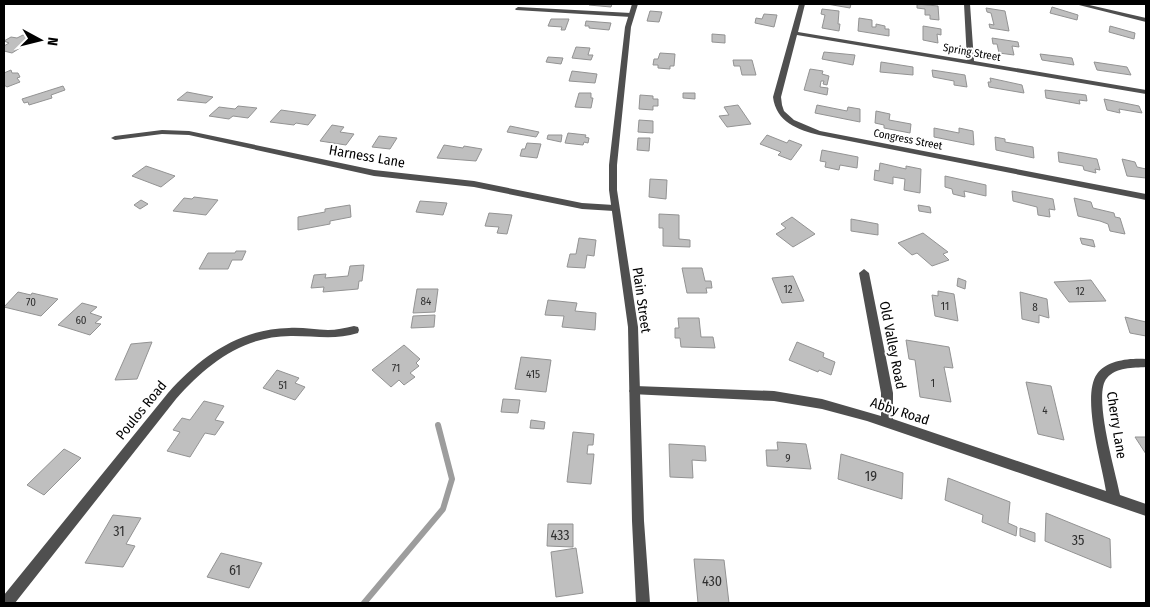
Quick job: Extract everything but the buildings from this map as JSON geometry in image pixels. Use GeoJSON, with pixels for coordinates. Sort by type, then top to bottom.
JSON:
{"type":"FeatureCollection","features":[{"type":"Feature","properties":{"kind":"street","name":"Plain Street"},"geometry":{"type":"LineString","coordinates":[[635,4],[631,15],[613,164],[614,208],[632,313],[638,528],[643,603]]}},
{"type":"Feature","properties":{"kind":"street","name":"Congress Street"},"geometry":{"type":"LineString","coordinates":[[802,4],[776,102],[780,112],[794,124],[819,133],[1146,198]]}},
{"type":"Feature","properties":{"kind":"street"},"geometry":{"type":"LineString","coordinates":[[967,4],[971,62]]}},
{"type":"Feature","properties":{"kind":"street"},"geometry":{"type":"LineString","coordinates":[[1078,4],[1146,20]]}},
{"type":"Feature","properties":{"kind":"street"},"geometry":{"type":"LineString","coordinates":[[518,9],[631,15]]}},
{"type":"Feature","properties":{"kind":"street","name":"Spring Street"},"geometry":{"type":"LineString","coordinates":[[794,33],[1146,92]]}},
{"type":"Feature","properties":{"kind":"street","name":"Harness Lane"},"geometry":{"type":"LineString","coordinates":[[115,138],[162,132],[190,133],[374,172],[464,183],[582,206],[614,208]]}},
{"type":"Feature","properties":{"kind":"street","name":"Old Valley Road"},"geometry":{"type":"LineString","coordinates":[[864,273],[887,393],[887,423]]}},
{"type":"Feature","properties":{"kind":"street","name":"Poulos Road"},"geometry":{"type":"LineString","coordinates":[[6,603],[172,396],[202,364],[231,346],[267,334],[287,332],[324,334],[354,330]]}},
{"type":"Feature","properties":{"kind":"street","name":"Cherry Lane"},"geometry":{"type":"LineString","coordinates":[[1114,499],[1096,408],[1095,391],[1097,383],[1105,372],[1120,365],[1146,363]]}},
{"type":"Feature","properties":{"kind":"street","name":"Abby Road"},"geometry":{"type":"LineString","coordinates":[[635,391],[781,397],[830,406],[887,423],[1146,510]]}},
{"type":"Feature","properties":{"kind":"waterway"},"geometry":{"type":"LineString","coordinates":[[364,603],[443,509],[452,479],[438,425]]}}]}
